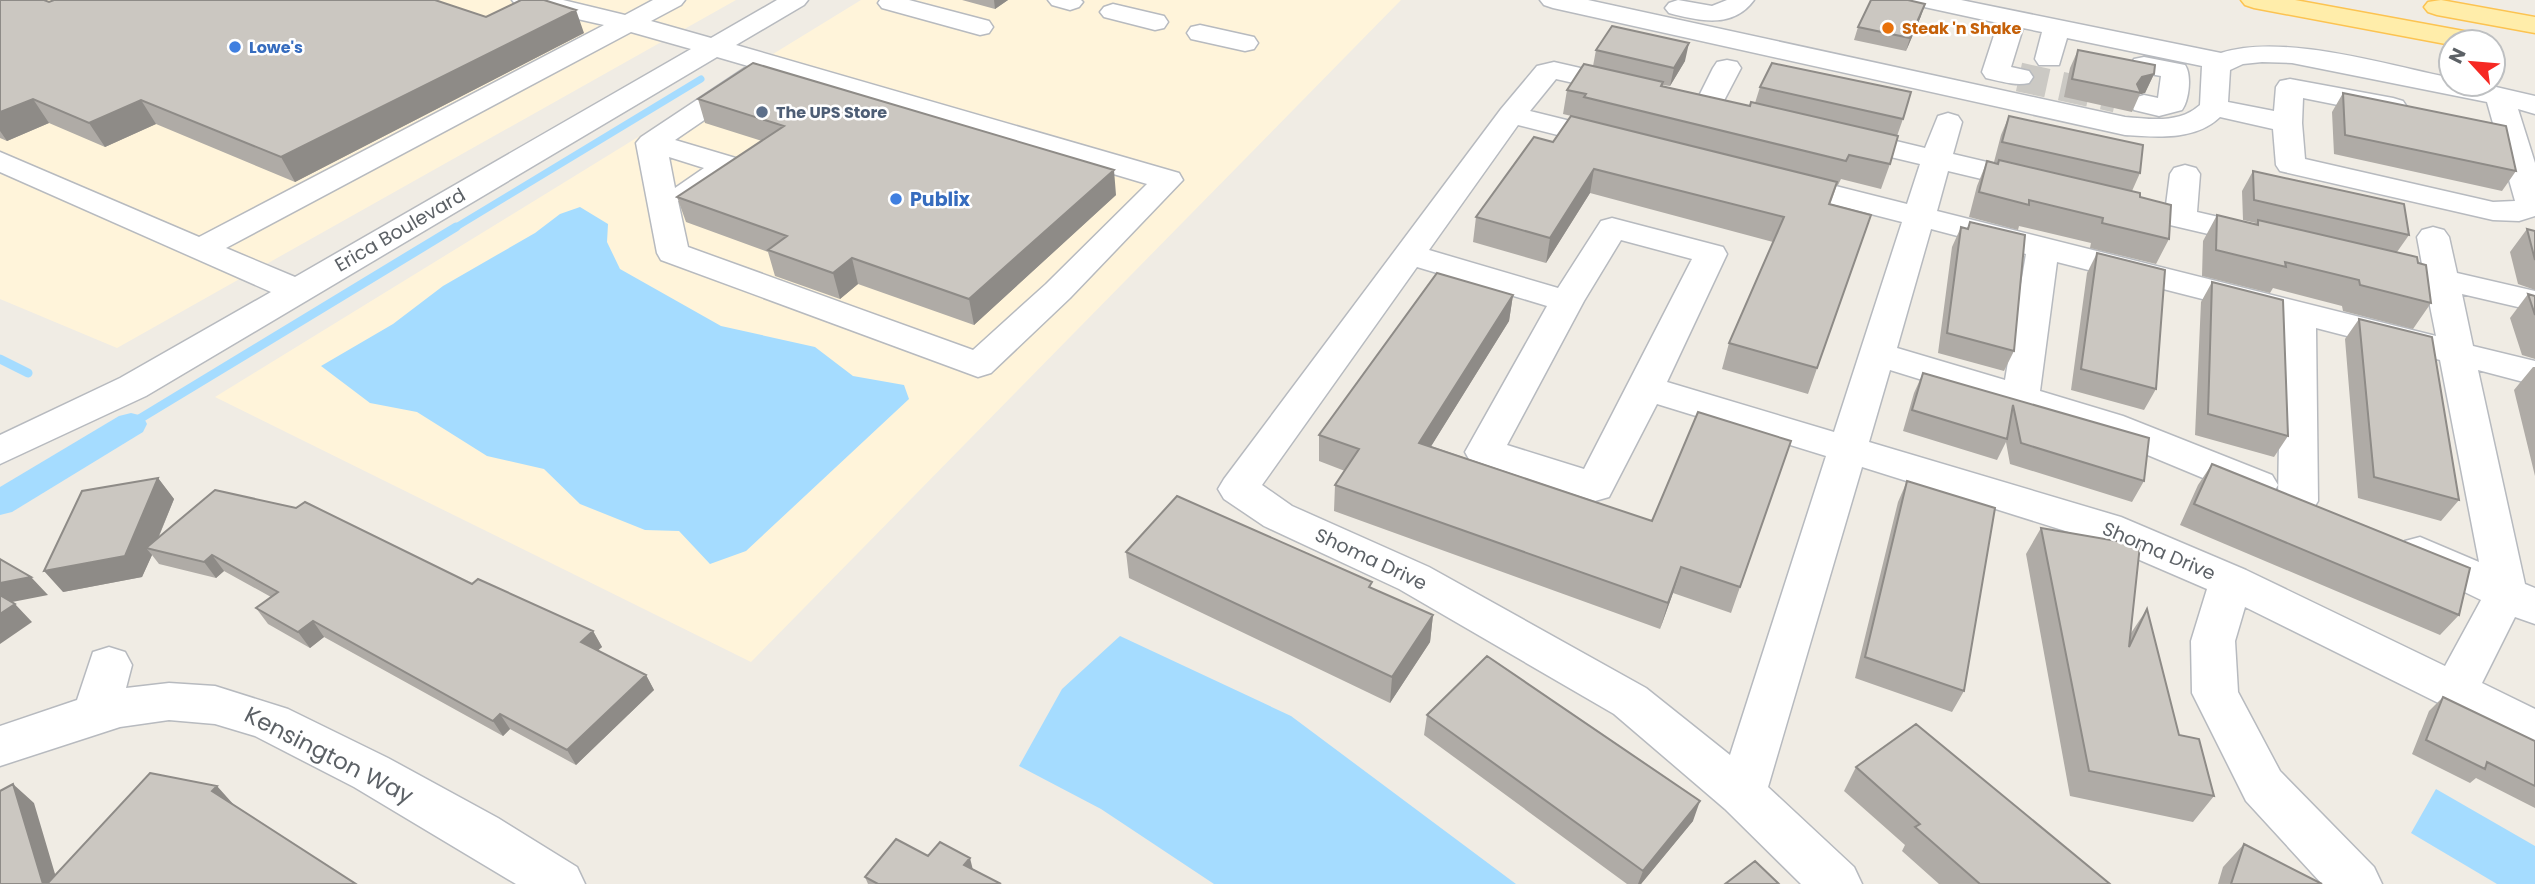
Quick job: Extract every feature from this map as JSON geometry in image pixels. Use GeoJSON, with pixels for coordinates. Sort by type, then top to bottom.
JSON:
{"type":"FeatureCollection","features":[{"type":"Feature","properties":{"kind":"main road"},"geometry":{"type":"LineString","coordinates":[[2254,0],[2437,34]]}},
{"type":"Feature","properties":{"kind":"main road"},"geometry":{"type":"LineString","coordinates":[[2412,2],[2535,25]]}},
{"type":"Feature","properties":{"kind":"street"},"geometry":{"type":"LineString","coordinates":[[526,0],[630,23],[1168,180],[1058,291],[978,365],[673,253],[651,143]]}},
{"type":"Feature","properties":{"kind":"street"},"geometry":{"type":"LineString","coordinates":[[200,249],[672,0]]}},
{"type":"Feature","properties":{"kind":"street","name":"Erica Boulevard"},"geometry":{"type":"LineString","coordinates":[[702,44],[762,0]]}},
{"type":"Feature","properties":{"kind":"street","name":"Erica Boulevard"},"geometry":{"type":"LineString","coordinates":[[0,424],[107,374],[283,285],[702,44],[795,0]]}},
{"type":"Feature","properties":{"kind":"street"},"geometry":{"type":"LineString","coordinates":[[1553,0],[1592,4],[1797,46],[2125,126],[2168,129],[2196,123],[2214,107],[2217,66],[2233,55],[2292,55],[2437,83]]}},
{"type":"Feature","properties":{"kind":"street"},"geometry":{"type":"LineString","coordinates":[[1642,0],[1715,13],[1733,9],[1741,0]]}},
{"type":"Feature","properties":{"kind":"street"},"geometry":{"type":"LineString","coordinates":[[1924,0],[2012,18],[2052,44],[2095,56]]}},
{"type":"Feature","properties":{"kind":"street"},"geometry":{"type":"LineString","coordinates":[[891,4],[980,26]]}},
{"type":"Feature","properties":{"kind":"street"},"geometry":{"type":"LineString","coordinates":[[1113,12],[1155,22]]}},
{"type":"Feature","properties":{"kind":"street"},"geometry":{"type":"LineString","coordinates":[[2012,18],[1996,72],[2019,77]]}},
{"type":"Feature","properties":{"kind":"street"},"geometry":{"type":"LineString","coordinates":[[1200,33],[1245,43]]}},
{"type":"Feature","properties":{"kind":"street"},"geometry":{"type":"LineString","coordinates":[[2052,44],[2223,62]]}},
{"type":"Feature","properties":{"kind":"street"},"geometry":{"type":"LineString","coordinates":[[1797,46],[1928,67]]}},
{"type":"Feature","properties":{"kind":"street"},"geometry":{"type":"LineString","coordinates":[[651,143],[769,64]]}},
{"type":"Feature","properties":{"kind":"street"},"geometry":{"type":"LineString","coordinates":[[2144,65],[2175,71],[2172,104],[2159,107],[2144,104]]}},
{"type":"Feature","properties":{"kind":"street","name":"Shoma Drive"},"geometry":{"type":"LineString","coordinates":[[1727,68],[1694,103],[1554,70],[1547,72],[1511,115],[1238,489],[1278,516],[1414,578],[1630,701],[1742,794],[1836,884]]}},
{"type":"Feature","properties":{"kind":"street"},"geometry":{"type":"LineString","coordinates":[[2419,112],[2290,86],[2287,123],[2291,165],[2493,211],[2519,212],[2531,205],[2531,199],[2497,128],[2499,98]]}},
{"type":"Feature","properties":{"kind":"street"},"geometry":{"type":"LineString","coordinates":[[2507,97],[2535,105]]}},
{"type":"Feature","properties":{"kind":"street"},"geometry":{"type":"LineString","coordinates":[[2214,107],[2287,123]]}},
{"type":"Feature","properties":{"kind":"street"},"geometry":{"type":"LineString","coordinates":[[1511,115],[1643,148]]}},
{"type":"Feature","properties":{"kind":"street"},"geometry":{"type":"LineString","coordinates":[[1742,794],[1939,160],[1948,122]]}},
{"type":"Feature","properties":{"kind":"street"},"geometry":{"type":"LineString","coordinates":[[1820,132],[2059,189]]}},
{"type":"Feature","properties":{"kind":"street"},"geometry":{"type":"LineString","coordinates":[[651,143],[727,165],[665,209]]}},
{"type":"Feature","properties":{"kind":"street"},"geometry":{"type":"LineString","coordinates":[[0,162],[283,285]]}},
{"type":"Feature","properties":{"kind":"street"},"geometry":{"type":"LineString","coordinates":[[1749,174],[2535,373]]}},
{"type":"Feature","properties":{"kind":"street"},"geometry":{"type":"LineString","coordinates":[[2180,218],[2185,174]]}},
{"type":"Feature","properties":{"kind":"street"},"geometry":{"type":"LineString","coordinates":[[2099,198],[2297,245]]}},
{"type":"Feature","properties":{"kind":"street"},"geometry":{"type":"LineString","coordinates":[[1612,228],[1711,254],[1595,487],[1483,452],[1567,301],[1612,228]]}},
{"type":"Feature","properties":{"kind":"street"},"geometry":{"type":"LineString","coordinates":[[2433,237],[2454,353],[2520,600]]}},
{"type":"Feature","properties":{"kind":"street"},"geometry":{"type":"LineString","coordinates":[[2020,399],[2043,248]]}},
{"type":"Feature","properties":{"kind":"street"},"geometry":{"type":"LineString","coordinates":[[1410,255],[1567,301]]}},
{"type":"Feature","properties":{"kind":"street"},"geometry":{"type":"LineString","coordinates":[[2349,258],[2535,301]]}},
{"type":"Feature","properties":{"kind":"street","name":"Erica Boulevard"},"geometry":{"type":"LineString","coordinates":[[0,451],[133,387],[283,285]]}},
{"type":"Feature","properties":{"kind":"street"},"geometry":{"type":"LineString","coordinates":[[2298,313],[2298,501]]}},
{"type":"Feature","properties":{"kind":"street"},"geometry":{"type":"LineString","coordinates":[[1878,354],[2110,425],[2335,517]]}},
{"type":"Feature","properties":{"kind":"street","name":"Shoma Drive"},"geometry":{"type":"LineString","coordinates":[[1646,388],[2106,528],[2231,581],[2456,689],[2535,731]]}},
{"type":"Feature","properties":{"kind":"street"},"geometry":{"type":"LineString","coordinates":[[2385,537],[2520,600]]}},
{"type":"Feature","properties":{"kind":"street"},"geometry":{"type":"LineString","coordinates":[[2231,581],[2213,640],[2215,693],[2263,786],[2356,884]]}},
{"type":"Feature","properties":{"kind":"street"},"geometry":{"type":"LineString","coordinates":[[2456,689],[2520,600]]}},
{"type":"Feature","properties":{"kind":"street"},"geometry":{"type":"LineString","coordinates":[[97,710],[109,666]]}},
{"type":"Feature","properties":{"kind":"street","name":"Kensington Way"},"geometry":{"type":"LineString","coordinates":[[0,746],[97,710],[148,703],[195,702],[236,708],[271,721],[399,787],[559,884]]}},
{"type":"Feature","properties":{"kind":"shaded area"},"geometry":{"type":"Polygon","coordinates":[[[0,0],[736,0],[117,348],[0,299],[0,0]]]}},
{"type":"Feature","properties":{"kind":"shaded area"},"geometry":{"type":"Polygon","coordinates":[[[861,0],[1401,0],[751,662],[215,397],[861,0]]]}},
{"type":"Feature","properties":{"kind":"water"},"geometry":{"type":"Polygon","coordinates":[[[580,207],[608,224],[607,242],[620,269],[721,326],[815,347],[853,376],[904,385],[909,399],[746,551],[710,564],[679,531],[645,530],[580,504],[544,469],[487,456],[417,412],[370,403],[321,366],[393,324],[443,286],[535,233],[560,214],[580,207]]]}},
{"type":"Feature","properties":{"kind":"water"},"geometry":{"type":"Polygon","coordinates":[[[1120,636],[1291,716],[1516,884],[1214,884],[1101,809],[1019,766],[1062,689],[1120,636]]]}},
{"type":"Feature","properties":{"kind":"water"},"geometry":{"type":"Polygon","coordinates":[[[2436,789],[2535,846],[2535,884],[2497,884],[2411,833],[2436,789]]]}},
{"type":"Feature","properties":{"kind":"building"},"geometry":{"type":"Polygon","coordinates":[[[0,0],[435,0],[486,17],[521,0],[544,0],[576,10],[281,157],[141,100],[89,123],[33,99],[0,112],[0,0]]]}},
{"type":"Feature","properties":{"kind":"building","name":"Steak 'n Shake"},"geometry":{"type":"Polygon","coordinates":[[[1871,0],[1908,0],[1925,4],[1910,38],[1858,27],[1871,0]]]}},
{"type":"Feature","properties":{"kind":"building"},"geometry":{"type":"Polygon","coordinates":[[[1612,26],[1689,43],[1674,68],[1596,50],[1612,26]]]}},
{"type":"Feature","properties":{"kind":"building"},"geometry":{"type":"Polygon","coordinates":[[[2078,50],[2155,65],[2154,74],[2142,77],[2137,84],[2141,93],[2072,79],[2078,50]]]}},
{"type":"Feature","properties":{"kind":"building"},"geometry":{"type":"Polygon","coordinates":[[[753,63],[1114,170],[969,299],[852,258],[833,273],[768,250],[787,236],[677,197],[784,126],[698,99],[753,63]]]}},
{"type":"Feature","properties":{"kind":"building"},"geometry":{"type":"Polygon","coordinates":[[[1772,63],[1911,92],[1903,119],[1760,87],[1772,63]]]}},
{"type":"Feature","properties":{"kind":"building"},"geometry":{"type":"Polygon","coordinates":[[[1584,64],[1663,82],[1661,86],[1750,106],[1751,102],[1898,136],[1890,164],[1849,155],[1846,161],[1584,97],[1586,94],[1567,90],[1584,64]]]}},
{"type":"Feature","properties":{"kind":"building"},"geometry":{"type":"Polygon","coordinates":[[[2343,93],[2506,126],[2516,171],[2345,135],[2343,93]]]}},
{"type":"Feature","properties":{"kind":"building"},"geometry":{"type":"Polygon","coordinates":[[[1571,116],[1837,182],[1829,204],[1871,215],[1817,368],[1729,343],[1784,217],[1594,169],[1550,238],[1476,217],[1534,137],[1553,142],[1571,116]]]}},
{"type":"Feature","properties":{"kind":"building"},"geometry":{"type":"Polygon","coordinates":[[[2009,116],[2143,145],[2140,173],[2002,142],[2009,116]]]}},
{"type":"Feature","properties":{"kind":"building"},"geometry":{"type":"Polygon","coordinates":[[[1999,160],[2140,193],[2140,197],[2171,205],[2169,239],[2102,223],[2103,218],[2029,200],[2029,205],[1979,192],[1987,161],[1998,164],[1999,160]]]}},
{"type":"Feature","properties":{"kind":"building"},"geometry":{"type":"Polygon","coordinates":[[[2253,171],[2404,204],[2409,235],[2254,200],[2253,171]]]}},
{"type":"Feature","properties":{"kind":"building"},"geometry":{"type":"Polygon","coordinates":[[[2217,215],[2258,225],[2258,220],[2417,257],[2418,263],[2426,265],[2431,303],[2360,285],[2359,280],[2285,262],[2286,267],[2216,250],[2217,215]]]}},
{"type":"Feature","properties":{"kind":"building"},"geometry":{"type":"Polygon","coordinates":[[[1970,222],[2025,235],[2014,351],[1947,333],[1961,227],[1968,229],[1970,222]]]}},
{"type":"Feature","properties":{"kind":"building"},"geometry":{"type":"Polygon","coordinates":[[[2527,229],[2535,231],[2535,260],[2527,229]]]}},
{"type":"Feature","properties":{"kind":"building"},"geometry":{"type":"Polygon","coordinates":[[[2097,253],[2165,270],[2156,389],[2081,369],[2097,253]]]}},
{"type":"Feature","properties":{"kind":"building"},"geometry":{"type":"Polygon","coordinates":[[[1437,273],[1513,295],[1419,443],[1652,521],[1698,412],[1791,441],[1740,587],[1681,567],[1668,603],[1335,485],[1359,449],[1319,435],[1437,273]]]}},
{"type":"Feature","properties":{"kind":"building"},"geometry":{"type":"Polygon","coordinates":[[[2212,282],[2283,300],[2288,436],[2208,414],[2212,282]]]}},
{"type":"Feature","properties":{"kind":"building"},"geometry":{"type":"Polygon","coordinates":[[[2528,294],[2535,296],[2535,315],[2528,294]]]}},
{"type":"Feature","properties":{"kind":"building"},"geometry":{"type":"Polygon","coordinates":[[[2359,319],[2432,337],[2459,500],[2374,477],[2359,319]]]}},
{"type":"Feature","properties":{"kind":"building"},"geometry":{"type":"Polygon","coordinates":[[[1923,373],[2149,438],[2144,481],[2021,443],[2013,405],[2007,439],[1912,410],[1923,373]]]}},
{"type":"Feature","properties":{"kind":"building"},"geometry":{"type":"Polygon","coordinates":[[[2212,464],[2470,568],[2459,615],[2194,504],[2212,464]]]}},
{"type":"Feature","properties":{"kind":"building"},"geometry":{"type":"Polygon","coordinates":[[[158,478],[125,556],[44,571],[82,491],[158,478]]]}},
{"type":"Feature","properties":{"kind":"building"},"geometry":{"type":"Polygon","coordinates":[[[1907,481],[1995,508],[1964,691],[1865,657],[1907,481]]]}},
{"type":"Feature","properties":{"kind":"building"},"geometry":{"type":"Polygon","coordinates":[[[215,490],[296,508],[305,502],[472,584],[478,579],[593,631],[581,642],[646,675],[567,750],[500,714],[493,721],[313,621],[298,632],[256,608],[278,592],[212,555],[204,562],[146,548],[215,490]]]}},
{"type":"Feature","properties":{"kind":"building"},"geometry":{"type":"Polygon","coordinates":[[[1177,496],[1372,582],[1369,587],[1433,615],[1392,677],[1126,552],[1177,496]]]}},
{"type":"Feature","properties":{"kind":"building"},"geometry":{"type":"Polygon","coordinates":[[[2041,528],[2140,545],[2129,647],[2147,609],[2179,735],[2199,739],[2214,796],[2089,771],[2041,528]]]}},
{"type":"Feature","properties":{"kind":"building"},"geometry":{"type":"Polygon","coordinates":[[[0,559],[31,577],[0,583],[0,559]]]}},
{"type":"Feature","properties":{"kind":"building"},"geometry":{"type":"Polygon","coordinates":[[[0,595],[15,604],[0,614],[0,595]]]}},
{"type":"Feature","properties":{"kind":"building"},"geometry":{"type":"Polygon","coordinates":[[[1487,656],[1700,801],[1643,871],[1427,715],[1487,656]]]}},
{"type":"Feature","properties":{"kind":"building"},"geometry":{"type":"Polygon","coordinates":[[[2443,697],[2535,741],[2535,786],[2487,762],[2485,769],[2426,740],[2443,697]]]}},
{"type":"Feature","properties":{"kind":"building"},"geometry":{"type":"Polygon","coordinates":[[[1916,724],[2110,884],[1980,884],[1915,827],[1920,824],[1856,767],[1916,724]]]}},
{"type":"Feature","properties":{"kind":"building"},"geometry":{"type":"Polygon","coordinates":[[[150,773],[217,786],[212,791],[356,884],[47,884],[150,773]]]}},
{"type":"Feature","properties":{"kind":"building"},"geometry":{"type":"Polygon","coordinates":[[[13,784],[43,884],[0,884],[0,791],[13,784]]]}},
{"type":"Feature","properties":{"kind":"building"},"geometry":{"type":"Polygon","coordinates":[[[896,839],[928,856],[940,842],[970,858],[964,865],[1001,884],[878,884],[865,877],[896,839]]]}},
{"type":"Feature","properties":{"kind":"building"},"geometry":{"type":"Polygon","coordinates":[[[2244,844],[2322,884],[2231,884],[2244,844]]]}},
{"type":"Feature","properties":{"kind":"building"},"geometry":{"type":"Polygon","coordinates":[[[1755,861],[1779,884],[1725,884],[1755,861]]]}},
{"type":"Feature","properties":{"kind":"waterway"},"geometry":{"type":"LineString","coordinates":[[453,229],[701,79]]}},
{"type":"Feature","properties":{"kind":"waterway"},"geometry":{"type":"LineString","coordinates":[[131,424],[456,227]]}},
{"type":"Feature","properties":{"kind":"waterway"},"geometry":{"type":"LineString","coordinates":[[0,359],[28,373]]}},
{"type":"Feature","properties":{"kind":"waterway"},"geometry":{"type":"LineString","coordinates":[[0,503],[131,424]]}},
{"type":"Feature","properties":{"kind":"tunnel"},"geometry":{"type":"LineString","coordinates":[[2019,77],[2116,98]]}},
{"type":"Feature","properties":{"kind":"place","name":"Steak 'n Shake"},"geometry":{"type":"Point","coordinates":[1888,28]}},
{"type":"Feature","properties":{"kind":"place","name":"Lowe's"},"geometry":{"type":"Point","coordinates":[235,47]}},
{"type":"Feature","properties":{"kind":"place","name":"The UPS Store"},"geometry":{"type":"Point","coordinates":[762,112]}},
{"type":"Feature","properties":{"kind":"place","name":"Publix"},"geometry":{"type":"Point","coordinates":[896,199]}}]}
